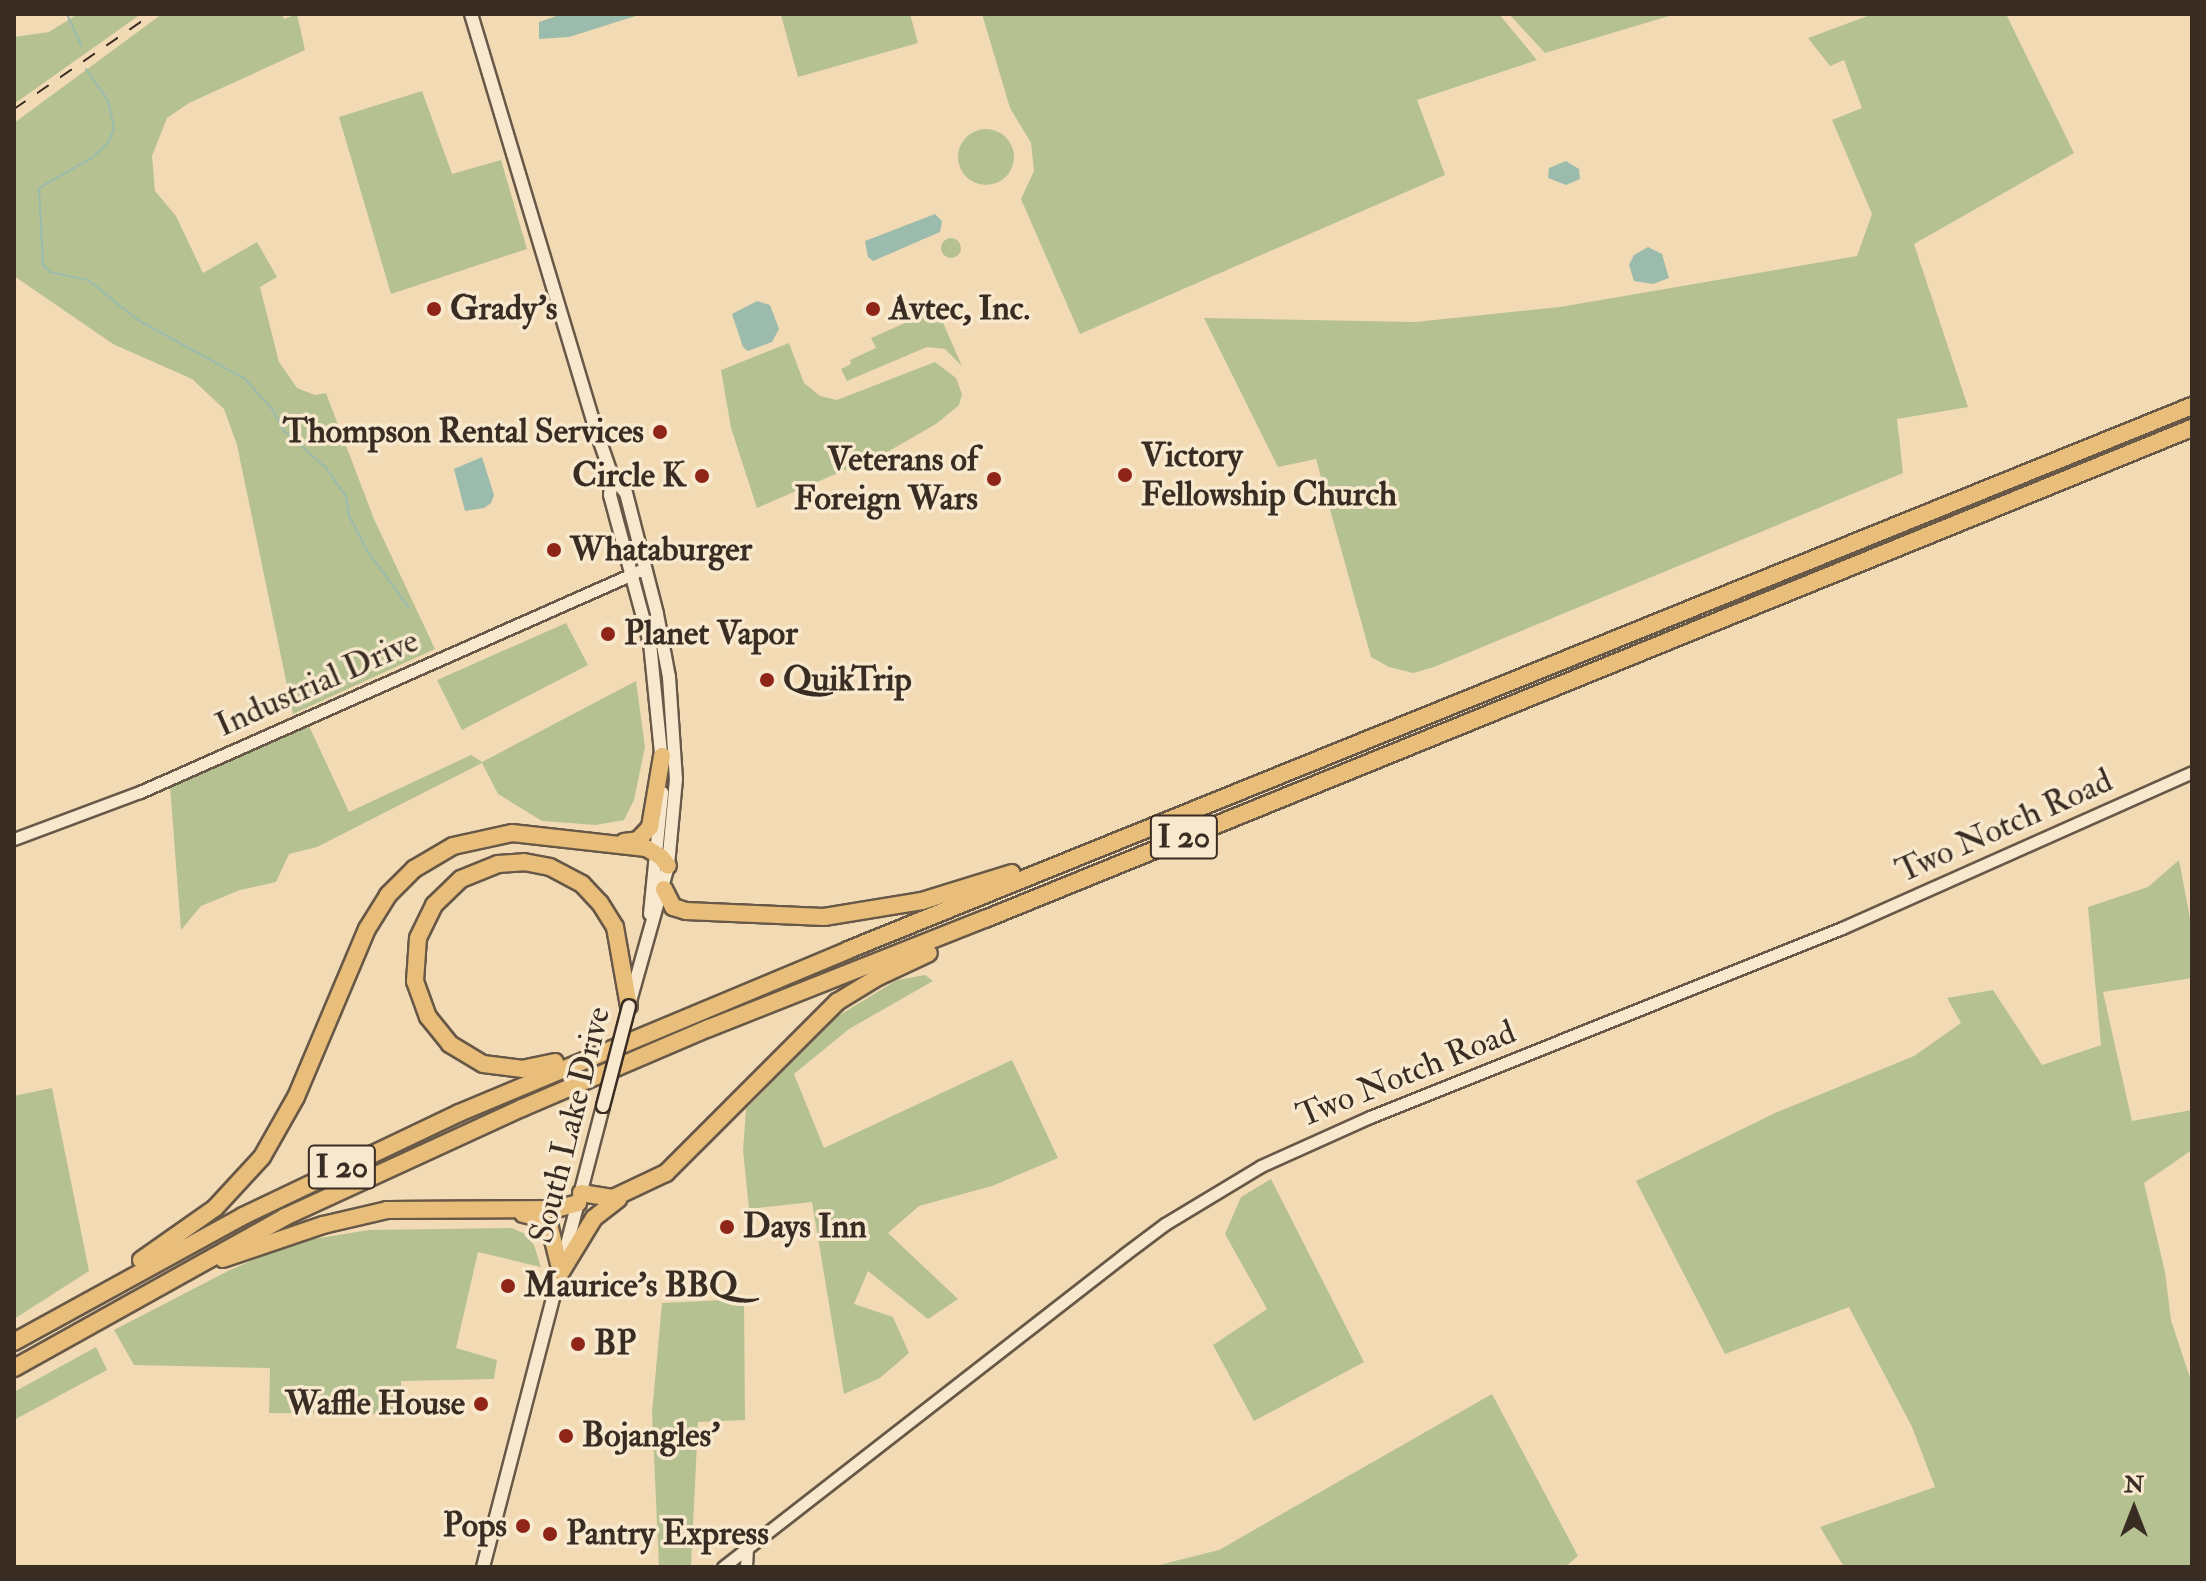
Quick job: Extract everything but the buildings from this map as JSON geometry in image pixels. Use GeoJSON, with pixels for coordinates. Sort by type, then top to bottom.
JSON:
{"type":"FeatureCollection","features":[{"type":"Feature","properties":{"kind":"highway","name":"I 20"},"geometry":{"type":"LineString","coordinates":[[14,1342],[327,1174],[459,1113],[1128,836],[2192,406]]}},
{"type":"Feature","properties":{"kind":"highway","name":"I 20"},"geometry":{"type":"LineString","coordinates":[[14,1368],[187,1270],[337,1192],[522,1108],[709,1028],[1143,855],[2192,428]]}},
{"type":"Feature","properties":{"kind":"highway"},"geometry":{"type":"LineString","coordinates":[[42,1326],[193,1225],[215,1208],[262,1157],[296,1097],[367,929],[388,895],[414,869],[453,846],[494,835],[523,834],[615,843],[638,840],[650,827],[662,756]]}},
{"type":"Feature","properties":{"kind":"highway"},"geometry":{"type":"LineString","coordinates":[[664,889],[673,907],[686,911],[787,918],[853,914],[936,897],[1128,836]]}},
{"type":"Feature","properties":{"kind":"highway"},"geometry":{"type":"LineString","coordinates":[[615,843],[663,860]]}},
{"type":"Feature","properties":{"kind":"highway"},"geometry":{"type":"LineString","coordinates":[[561,1272],[596,1215],[685,1158],[808,1029],[860,988],[897,967],[1143,855]]}},
{"type":"Feature","properties":{"kind":"highway"},"geometry":{"type":"LineString","coordinates":[[629,1006],[622,978],[622,950],[607,911],[582,884],[550,867],[510,862],[472,872],[443,894],[422,926],[415,956],[415,981],[422,1003],[443,1038],[473,1060],[509,1069],[542,1067],[652,1031]]}},
{"type":"Feature","properties":{"kind":"highway"},"geometry":{"type":"LineString","coordinates":[[187,1270],[351,1217],[410,1208],[556,1209],[579,1198],[604,1198],[629,1193]]}},
{"type":"Feature","properties":{"kind":"highway"},"geometry":{"type":"LineString","coordinates":[[490,1207],[536,1217],[547,1224],[561,1272]]}},
{"type":"Feature","properties":{"kind":"main road","name":"South Lake Drive"},"geometry":{"type":"LineString","coordinates":[[471,14],[612,476],[626,493],[657,614],[669,677],[676,779],[649,929],[483,1567]]}},
{"type":"Feature","properties":{"kind":"main road","name":"South Lake Drive"},"geometry":{"type":"LineString","coordinates":[[612,476],[610,495],[636,572],[650,643],[662,756],[664,889],[649,929]]}},
{"type":"Feature","properties":{"kind":"street","name":"Industrial Drive"},"geometry":{"type":"LineString","coordinates":[[14,839],[140,792],[636,572]]}},
{"type":"Feature","properties":{"kind":"street","name":"Two Notch Road"},"geometry":{"type":"LineString","coordinates":[[723,1567],[1165,1224],[1261,1166],[1361,1121],[1842,928],[2192,772]]}},
{"type":"Feature","properties":{"kind":"street"},"geometry":{"type":"LineString","coordinates":[[746,1567],[747,1548]]}},
{"type":"Feature","properties":{"kind":"green space"},"geometry":{"type":"Polygon","coordinates":[[[78,14],[141,14],[14,104],[14,37],[49,32],[78,14]]]}},
{"type":"Feature","properties":{"kind":"green space"},"geometry":{"type":"Polygon","coordinates":[[[162,14],[282,14],[284,19],[297,14],[305,50],[189,103],[167,118],[152,156],[155,191],[176,216],[203,273],[257,242],[277,277],[260,287],[279,362],[297,388],[315,395],[326,393],[374,519],[435,649],[293,714],[237,445],[224,409],[192,379],[113,344],[14,276],[14,123],[162,14]]]}},
{"type":"Feature","properties":{"kind":"green space"},"geometry":{"type":"Polygon","coordinates":[[[910,14],[918,43],[798,77],[781,15],[910,14]]]}},
{"type":"Feature","properties":{"kind":"green space"},"geometry":{"type":"Polygon","coordinates":[[[982,14],[1499,14],[1537,60],[1417,100],[1445,175],[1080,334],[1021,199],[1034,171],[1031,143],[1010,108],[982,14]]]}},
{"type":"Feature","properties":{"kind":"green space"},"geometry":{"type":"Polygon","coordinates":[[[1509,14],[1655,15],[1676,14],[1545,53],[1509,14]]]}},
{"type":"Feature","properties":{"kind":"green space"},"geometry":{"type":"Polygon","coordinates":[[[1873,14],[2006,14],[2074,153],[1914,244],[1968,407],[1897,419],[1903,473],[1434,667],[1413,673],[1389,667],[1371,657],[1316,459],[1278,467],[1204,318],[1415,322],[1560,307],[1857,256],[1872,214],[1832,120],[1862,108],[1844,60],[1830,66],[1808,38],[1873,14]]]}},
{"type":"Feature","properties":{"kind":"green space"},"geometry":{"type":"Polygon","coordinates":[[[422,91],[452,174],[501,160],[527,249],[391,294],[339,117],[422,91]]]}},
{"type":"Feature","properties":{"kind":"green space"},"geometry":{"type":"Polygon","coordinates":[[[986,129],[1006,137],[1014,157],[1006,177],[986,185],[966,177],[958,157],[966,137],[986,129]]]}},
{"type":"Feature","properties":{"kind":"green space"},"geometry":{"type":"Polygon","coordinates":[[[951,238],[958,241],[961,248],[958,255],[951,258],[944,255],[941,248],[944,241],[951,238]]]}},
{"type":"Feature","properties":{"kind":"green space"},"geometry":{"type":"Polygon","coordinates":[[[937,309],[962,366],[945,349],[927,347],[847,381],[841,369],[851,364],[850,360],[876,348],[871,338],[937,309]]]}},
{"type":"Feature","properties":{"kind":"green space"},"geometry":{"type":"Polygon","coordinates":[[[789,343],[804,383],[820,396],[837,400],[935,362],[956,378],[962,394],[959,405],[936,424],[889,451],[757,508],[731,428],[721,370],[789,343]]]}},
{"type":"Feature","properties":{"kind":"green space"},"geometry":{"type":"Polygon","coordinates":[[[566,623],[588,665],[462,730],[437,680],[566,623]]]}},
{"type":"Feature","properties":{"kind":"green space"},"geometry":{"type":"Polygon","coordinates":[[[636,681],[645,747],[634,800],[624,820],[596,825],[542,821],[498,794],[482,763],[317,847],[289,854],[276,882],[240,890],[201,906],[181,930],[170,786],[309,726],[349,812],[471,755],[482,762],[636,681]]]}},
{"type":"Feature","properties":{"kind":"green space"},"geometry":{"type":"Polygon","coordinates":[[[2179,860],[2192,929],[2192,978],[2103,992],[2132,1121],[2192,1110],[2192,1150],[2144,1183],[2165,1272],[2171,1320],[2192,1384],[2192,1567],[1844,1567],[1820,1527],[1935,1487],[1912,1427],[1849,1307],[1725,1354],[1636,1181],[1775,1113],[1914,1056],[1961,1023],[1947,998],[1993,990],[2042,1065],[2101,1045],[2088,907],[2148,887],[2179,860]]]}},
{"type":"Feature","properties":{"kind":"green space"},"geometry":{"type":"Polygon","coordinates":[[[925,975],[933,981],[849,1029],[794,1074],[824,1148],[1012,1060],[1058,1158],[992,1186],[919,1206],[888,1233],[958,1299],[928,1319],[868,1271],[854,1304],[893,1317],[909,1353],[880,1378],[844,1394],[812,1202],[749,1209],[743,1150],[746,1109],[838,1016],[897,980],[925,975]]]}},
{"type":"Feature","properties":{"kind":"green space"},"geometry":{"type":"Polygon","coordinates":[[[52,1088],[89,1271],[14,1319],[14,1096],[52,1088]]]}},
{"type":"Feature","properties":{"kind":"green space"},"geometry":{"type":"Polygon","coordinates":[[[1271,1179],[1364,1362],[1254,1421],[1213,1345],[1267,1309],[1225,1234],[1241,1197],[1271,1179]]]}},
{"type":"Feature","properties":{"kind":"green space"},"geometry":{"type":"Polygon","coordinates":[[[512,1228],[525,1234],[534,1245],[541,1267],[478,1252],[456,1348],[497,1360],[494,1379],[401,1381],[402,1414],[269,1413],[270,1368],[134,1365],[114,1330],[230,1270],[295,1242],[369,1230],[512,1228]]]}},
{"type":"Feature","properties":{"kind":"green space"},"geometry":{"type":"Polygon","coordinates":[[[744,1299],[745,1420],[698,1422],[691,1567],[659,1567],[652,1413],[662,1303],[744,1299]]]}},
{"type":"Feature","properties":{"kind":"green space"},"geometry":{"type":"Polygon","coordinates":[[[96,1347],[107,1370],[14,1420],[14,1392],[96,1347]]]}},
{"type":"Feature","properties":{"kind":"green space"},"geometry":{"type":"Polygon","coordinates":[[[1492,1394],[1578,1556],[1565,1567],[1151,1567],[1219,1550],[1492,1394]]]}},
{"type":"Feature","properties":{"kind":"shaded area"},"geometry":{"type":"Polygon","coordinates":[[[562,14],[642,14],[569,37],[539,39],[539,22],[562,14]]]}},
{"type":"Feature","properties":{"kind":"shaded area"},"geometry":{"type":"Polygon","coordinates":[[[1566,161],[1579,169],[1580,179],[1566,185],[1548,178],[1549,168],[1566,161]]]}},
{"type":"Feature","properties":{"kind":"shaded area"},"geometry":{"type":"Polygon","coordinates":[[[935,214],[942,221],[940,232],[873,261],[868,257],[865,241],[935,214]]]}},
{"type":"Feature","properties":{"kind":"shaded area"},"geometry":{"type":"Polygon","coordinates":[[[1648,247],[1662,254],[1669,278],[1653,284],[1634,281],[1629,265],[1634,255],[1648,247]]]}},
{"type":"Feature","properties":{"kind":"shaded area"},"geometry":{"type":"Polygon","coordinates":[[[757,301],[770,305],[779,329],[772,342],[748,351],[743,347],[732,314],[757,301]]]}},
{"type":"Feature","properties":{"kind":"shaded area"},"geometry":{"type":"Polygon","coordinates":[[[482,457],[494,495],[491,503],[484,508],[465,511],[454,469],[482,457]]]}},
{"type":"Feature","properties":{"kind":"waterway"},"geometry":{"type":"LineString","coordinates":[[67,14],[81,46]]}},
{"type":"Feature","properties":{"kind":"waterway"},"geometry":{"type":"LineString","coordinates":[[86,69],[108,100],[114,129],[108,143],[90,159],[39,188],[43,265],[50,272],[88,280],[138,320],[245,379],[272,409],[285,432],[326,468],[346,497],[349,516],[368,552],[409,608]]}},
{"type":"Feature","properties":{"kind":"railway"},"geometry":{"type":"LineString","coordinates":[[14,109],[152,14]]}},
{"type":"Feature","properties":{"kind":"place","name":"Grady's"},"geometry":{"type":"Point","coordinates":[434,309]}},
{"type":"Feature","properties":{"kind":"place","name":"Avtec, Inc."},"geometry":{"type":"Point","coordinates":[873,309]}},
{"type":"Feature","properties":{"kind":"place","name":"Thompson Rental Services"},"geometry":{"type":"Point","coordinates":[660,432]}},
{"type":"Feature","properties":{"kind":"place","name":"Victory Fellowship Church"},"geometry":{"type":"Point","coordinates":[1125,475]}},
{"type":"Feature","properties":{"kind":"place","name":"Circle K"},"geometry":{"type":"Point","coordinates":[702,476]}},
{"type":"Feature","properties":{"kind":"place","name":"Veterans of Foreign Wars"},"geometry":{"type":"Point","coordinates":[994,479]}},
{"type":"Feature","properties":{"kind":"place","name":"Whataburger"},"geometry":{"type":"Point","coordinates":[554,550]}},
{"type":"Feature","properties":{"kind":"place","name":"Planet Vapor"},"geometry":{"type":"Point","coordinates":[608,634]}},
{"type":"Feature","properties":{"kind":"place","name":"QuikTrip"},"geometry":{"type":"Point","coordinates":[767,680]}},
{"type":"Feature","properties":{"kind":"place","name":"Days Inn"},"geometry":{"type":"Point","coordinates":[727,1227]}},
{"type":"Feature","properties":{"kind":"place","name":"Maurice's BBQ"},"geometry":{"type":"Point","coordinates":[508,1286]}},
{"type":"Feature","properties":{"kind":"place","name":"BP"},"geometry":{"type":"Point","coordinates":[578,1344]}},
{"type":"Feature","properties":{"kind":"place","name":"Waffle House"},"geometry":{"type":"Point","coordinates":[481,1404]}},
{"type":"Feature","properties":{"kind":"place","name":"Bojangles'"},"geometry":{"type":"Point","coordinates":[566,1436]}},
{"type":"Feature","properties":{"kind":"place","name":"Pops"},"geometry":{"type":"Point","coordinates":[523,1526]}},
{"type":"Feature","properties":{"kind":"place","name":"Pantry Express"},"geometry":{"type":"Point","coordinates":[550,1534]}}]}
